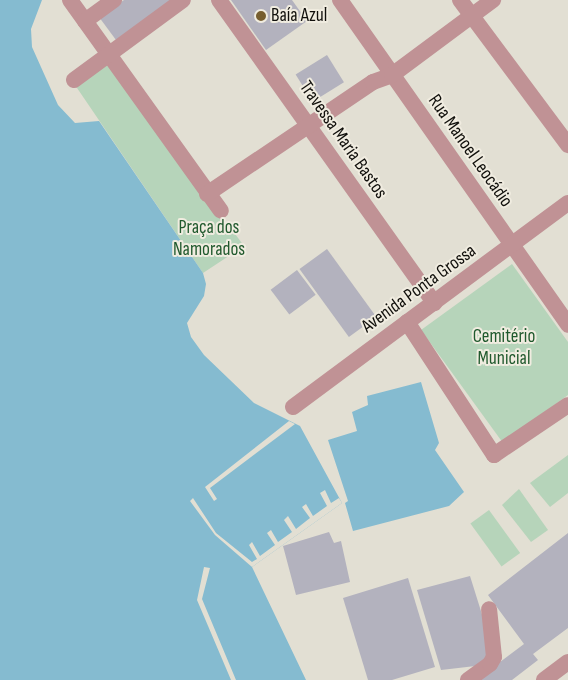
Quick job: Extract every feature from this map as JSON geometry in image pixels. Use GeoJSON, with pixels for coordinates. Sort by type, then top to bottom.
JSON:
{"type":"FeatureCollection","features":[{"type":"Feature","properties":{"kind":"street"},"geometry":{"type":"LineString","coordinates":[[70,0],[220,212]]}},
{"type":"Feature","properties":{"kind":"street"},"geometry":{"type":"LineString","coordinates":[[85,21],[114,0]]}},
{"type":"Feature","properties":{"kind":"street"},"geometry":{"type":"LineString","coordinates":[[74,80],[183,0]]}},
{"type":"Feature","properties":{"kind":"street","name":"Travessa Maria Bastos"},"geometry":{"type":"LineString","coordinates":[[219,0],[434,303]]}},
{"type":"Feature","properties":{"kind":"street","name":"Rua Manoel Leocádio"},"geometry":{"type":"LineString","coordinates":[[340,0],[568,325]]}},
{"type":"Feature","properties":{"kind":"street"},"geometry":{"type":"LineString","coordinates":[[460,0],[568,145]]}},
{"type":"Feature","properties":{"kind":"street"},"geometry":{"type":"LineString","coordinates":[[207,194],[373,82],[392,75],[493,0]]}},
{"type":"Feature","properties":{"kind":"street","name":"Avenida Ponta Grossa"},"geometry":{"type":"LineString","coordinates":[[293,407],[568,203]]}},
{"type":"Feature","properties":{"kind":"street"},"geometry":{"type":"LineString","coordinates":[[407,322],[494,455],[568,404]]}},
{"type":"Feature","properties":{"kind":"street"},"geometry":{"type":"LineString","coordinates":[[468,680],[490,664],[494,657],[489,609]]}},
{"type":"Feature","properties":{"kind":"street"},"geometry":{"type":"LineString","coordinates":[[544,680],[568,662]]}},
{"type":"Feature","properties":{"kind":"green space","name":"Praça dos Namorados"},"geometry":{"type":"Polygon","coordinates":[[[107,64],[217,216],[227,223],[244,246],[203,273],[75,85],[107,64]]]}},
{"type":"Feature","properties":{"kind":"green space","name":"Cemitério Municial"},"geometry":{"type":"Polygon","coordinates":[[[512,264],[568,342],[568,395],[503,443],[421,330],[512,264]]]}},
{"type":"Feature","properties":{"kind":"green space"},"geometry":{"type":"Polygon","coordinates":[[[568,455],[568,493],[550,507],[530,483],[568,455]]]}},
{"type":"Feature","properties":{"kind":"green space"},"geometry":{"type":"Polygon","coordinates":[[[519,489],[548,530],[531,542],[502,505],[519,489]]]}},
{"type":"Feature","properties":{"kind":"green space"},"geometry":{"type":"Polygon","coordinates":[[[489,510],[520,553],[502,566],[470,524],[489,510]]]}},
{"type":"Feature","properties":{"kind":"water"},"geometry":{"type":"Polygon","coordinates":[[[0,0],[42,0],[31,29],[32,47],[58,105],[75,123],[99,121],[203,273],[206,284],[204,296],[187,323],[191,337],[204,355],[254,403],[300,426],[342,503],[252,567],[306,680],[0,680],[0,0]]]}},
{"type":"Feature","properties":{"kind":"water"},"geometry":{"type":"Polygon","coordinates":[[[421,382],[439,443],[435,450],[464,492],[449,506],[353,531],[345,503],[348,501],[328,440],[357,431],[352,412],[368,405],[367,396],[421,382]]]}},
{"type":"Feature","properties":{"kind":"pier"},"geometry":{"type":"Polygon","coordinates":[[[289,421],[295,424],[210,488],[217,499],[214,501],[205,487],[289,421]]]}},
{"type":"Feature","properties":{"kind":"pier"},"geometry":{"type":"Polygon","coordinates":[[[325,490],[331,503],[339,498],[342,503],[252,567],[215,535],[190,501],[193,498],[216,533],[252,562],[257,559],[249,545],[252,542],[260,556],[275,545],[267,533],[271,530],[278,542],[292,532],[284,520],[288,516],[296,529],[310,518],[302,507],[306,504],[313,516],[327,506],[320,493],[325,490]]]}},
{"type":"Feature","properties":{"kind":"pier"},"geometry":{"type":"Polygon","coordinates":[[[204,567],[210,568],[202,599],[236,680],[231,680],[197,600],[204,567]]]}},
{"type":"Feature","properties":{"kind":"building"},"geometry":{"type":"Polygon","coordinates":[[[124,0],[171,0],[116,40],[99,17],[124,0]]]}},
{"type":"Feature","properties":{"kind":"building","name":"Baía Azul"},"geometry":{"type":"Polygon","coordinates":[[[231,0],[292,0],[307,21],[266,50],[231,0]]]}},
{"type":"Feature","properties":{"kind":"building"},"geometry":{"type":"Polygon","coordinates":[[[327,55],[344,82],[313,102],[296,75],[327,55]]]}},
{"type":"Feature","properties":{"kind":"building"},"geometry":{"type":"Polygon","coordinates":[[[327,249],[376,317],[349,337],[299,269],[327,249]]]}},
{"type":"Feature","properties":{"kind":"building"},"geometry":{"type":"Polygon","coordinates":[[[297,270],[316,295],[289,315],[271,290],[297,270]]]}},
{"type":"Feature","properties":{"kind":"building"},"geometry":{"type":"Polygon","coordinates":[[[329,532],[334,543],[341,541],[350,582],[296,595],[283,546],[329,532]]]}},
{"type":"Feature","properties":{"kind":"building"},"geometry":{"type":"Polygon","coordinates":[[[568,533],[568,628],[533,654],[538,660],[512,680],[476,680],[524,644],[488,595],[568,533]]]}},
{"type":"Feature","properties":{"kind":"building"},"geometry":{"type":"Polygon","coordinates":[[[470,576],[490,640],[484,665],[441,670],[417,590],[470,576]]]}},
{"type":"Feature","properties":{"kind":"building"},"geometry":{"type":"Polygon","coordinates":[[[408,578],[435,667],[392,680],[368,680],[343,598],[408,578]]]}},
{"type":"Feature","properties":{"kind":"place","name":"Baía Azul"},"geometry":{"type":"Point","coordinates":[261,16]}}]}
